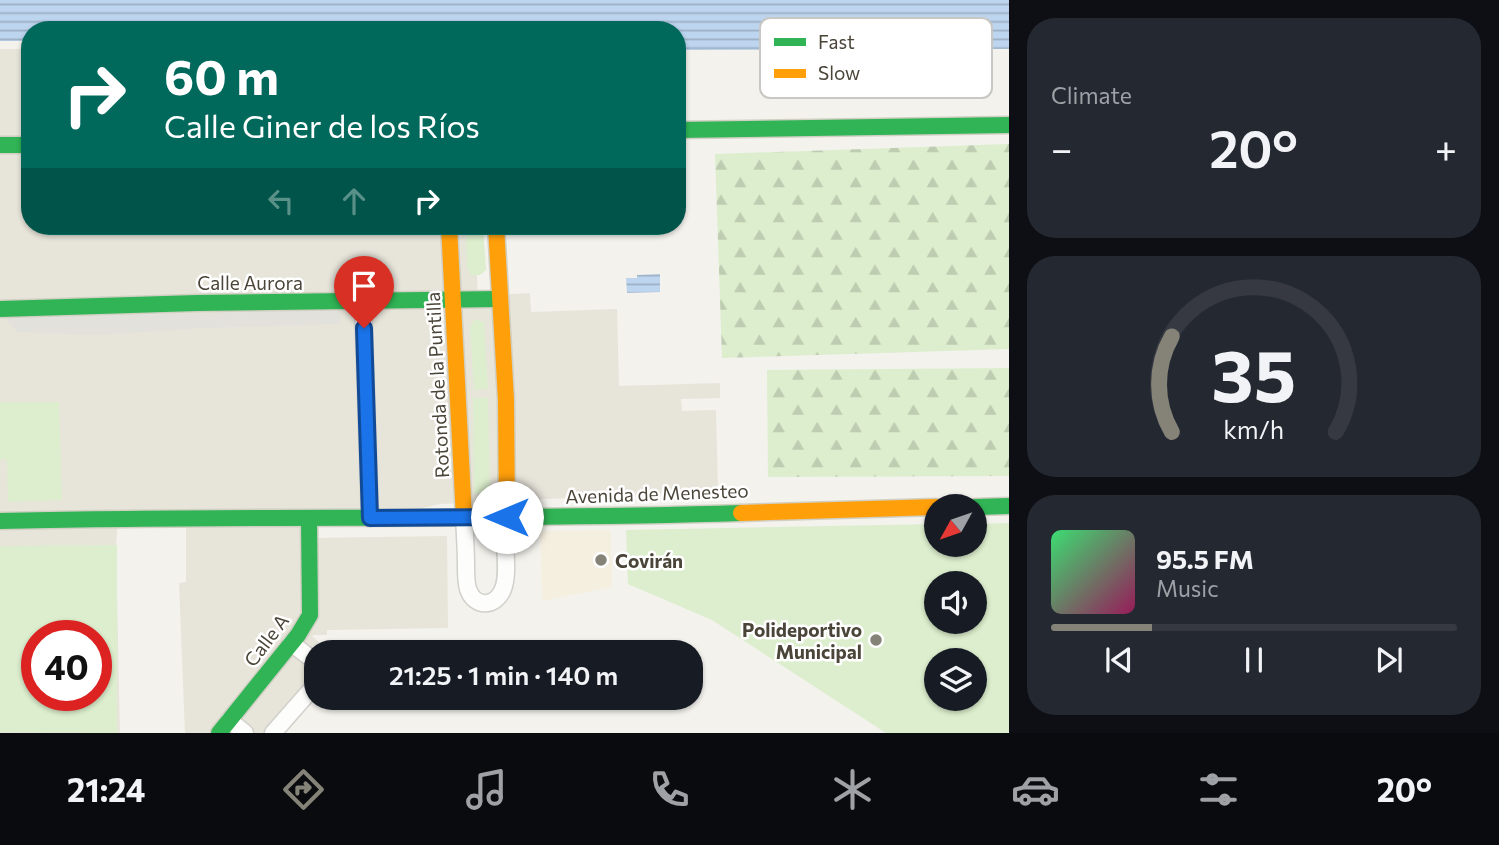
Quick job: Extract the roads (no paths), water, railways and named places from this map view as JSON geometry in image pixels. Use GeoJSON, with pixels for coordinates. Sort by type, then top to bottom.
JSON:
{"type":"FeatureCollection","features":[{"type":"Feature","properties":{"kind":"street"},"geometry":{"type":"LineString","coordinates":[[686,130],[1009,125]]}},
{"type":"Feature","properties":{"kind":"street"},"geometry":{"type":"LineString","coordinates":[[0,145],[21,145]]}},
{"type":"Feature","properties":{"kind":"street","name":"Rotonda de la Puntilla"},"geometry":{"type":"LineString","coordinates":[[450,235],[467,586],[472,597],[480,604],[489,604],[498,598],[506,578],[505,517]]}},
{"type":"Feature","properties":{"kind":"street"},"geometry":{"type":"LineString","coordinates":[[496,235],[506,400],[505,517]]}},
{"type":"Feature","properties":{"kind":"street","name":"Calle Aurora"},"geometry":{"type":"LineString","coordinates":[[0,309],[500,299]]}},
{"type":"Feature","properties":{"kind":"street"},"geometry":{"type":"LineString","coordinates":[[363,302],[370,518]]}},
{"type":"Feature","properties":{"kind":"street"},"geometry":{"type":"LineString","coordinates":[[987,507],[1009,506]]}},
{"type":"Feature","properties":{"kind":"street","name":"Avenida de Menesteo"},"geometry":{"type":"LineString","coordinates":[[0,521],[132,517],[464,518],[924,507]]}},
{"type":"Feature","properties":{"kind":"street","name":"Calle A"},"geometry":{"type":"LineString","coordinates":[[221,729],[291,643],[310,615],[309,519]]}},
{"type":"Feature","properties":{"kind":"street"},"geometry":{"type":"LineString","coordinates":[[291,643],[304,653]]}},
{"type":"Feature","properties":{"kind":"street"},"geometry":{"type":"LineString","coordinates":[[273,733],[304,698]]}},
{"type":"Feature","properties":{"kind":"street"},"geometry":{"type":"LineString","coordinates":[[221,729],[245,733]]}},
{"type":"Feature","properties":{"kind":"water"},"geometry":{"type":"Polygon","coordinates":[[[0,0],[1009,0],[1009,49],[992,49],[992,18],[760,18],[760,50],[686,50],[686,21],[21,21],[21,41],[0,41],[0,0]]]}},
{"type":"Feature","properties":{"kind":"water"},"geometry":{"type":"Polygon","coordinates":[[[660,274],[660,292],[627,293],[626,278],[660,274]]]}},
{"type":"Feature","properties":{"kind":"place","name":"Covirán"},"geometry":{"type":"Point","coordinates":[601,560]}},
{"type":"Feature","properties":{"kind":"place","name":"Polideportivo Municipal"},"geometry":{"type":"Point","coordinates":[876,640]}}]}
